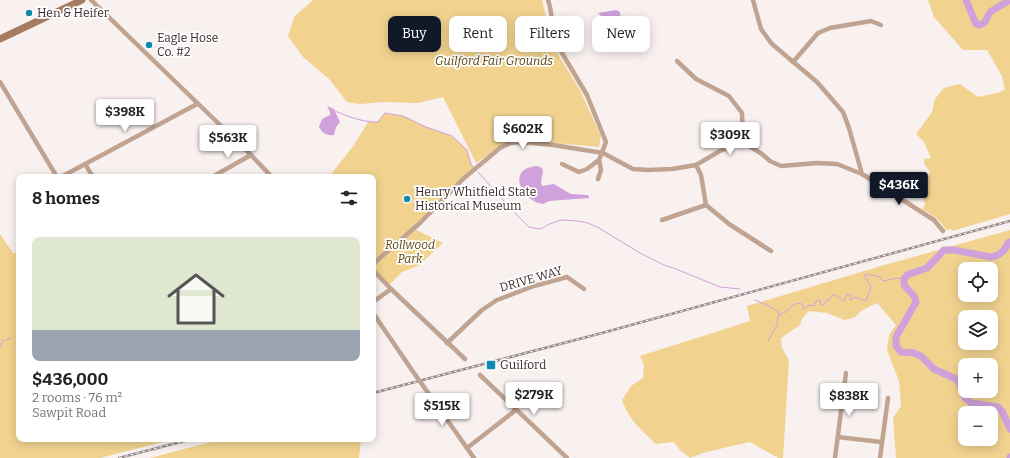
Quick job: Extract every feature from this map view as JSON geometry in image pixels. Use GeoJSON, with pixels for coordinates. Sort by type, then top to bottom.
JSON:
{"type":"FeatureCollection","features":[{"type":"Feature","properties":{"kind":"main road"},"geometry":{"type":"LineString","coordinates":[[0,39],[82,0]]}},
{"type":"Feature","properties":{"kind":"street"},"geometry":{"type":"LineString","coordinates":[[91,0],[269,174]]}},
{"type":"Feature","properties":{"kind":"street"},"geometry":{"type":"LineString","coordinates":[[548,0],[556,43],[587,94],[606,142],[599,160],[587,169],[579,172],[562,164]]}},
{"type":"Feature","properties":{"kind":"street"},"geometry":{"type":"LineString","coordinates":[[753,0],[761,29],[772,44],[817,82],[843,112],[862,174]]}},
{"type":"Feature","properties":{"kind":"street"},"geometry":{"type":"LineString","coordinates":[[793,62],[818,33],[830,28],[871,21],[881,25]]}},
{"type":"Feature","properties":{"kind":"street"},"geometry":{"type":"LineString","coordinates":[[677,61],[696,79],[729,96],[742,113],[743,142]]}},
{"type":"Feature","properties":{"kind":"street"},"geometry":{"type":"LineString","coordinates":[[0,82],[55,174]]}},
{"type":"Feature","properties":{"kind":"street"},"geometry":{"type":"LineString","coordinates":[[67,174],[197,104]]}},
{"type":"Feature","properties":{"kind":"street"},"geometry":{"type":"LineString","coordinates":[[376,261],[420,223],[463,179],[500,148],[510,143],[523,142],[553,145],[603,153],[633,168],[656,170],[696,165],[743,142]]}},
{"type":"Feature","properties":{"kind":"street"},"geometry":{"type":"LineString","coordinates":[[743,142],[770,161],[781,166],[817,163],[838,164],[862,174],[934,220],[944,231]]}},
{"type":"Feature","properties":{"kind":"street"},"geometry":{"type":"LineString","coordinates":[[217,174],[251,155]]}},
{"type":"Feature","properties":{"kind":"street"},"geometry":{"type":"LineString","coordinates":[[598,179],[601,170],[599,160]]}},
{"type":"Feature","properties":{"kind":"street"},"geometry":{"type":"LineString","coordinates":[[85,164],[91,174]]}},
{"type":"Feature","properties":{"kind":"street"},"geometry":{"type":"LineString","coordinates":[[696,165],[701,175],[706,205],[730,224],[771,251]]}},
{"type":"Feature","properties":{"kind":"street"},"geometry":{"type":"LineString","coordinates":[[662,220],[706,205]]}},
{"type":"Feature","properties":{"kind":"street"},"geometry":{"type":"LineString","coordinates":[[376,273],[465,359]]}},
{"type":"Feature","properties":{"kind":"street","name":"DRIVE WAY"},"geometry":{"type":"LineString","coordinates":[[448,343],[482,310],[502,297],[567,277],[584,289]]}},
{"type":"Feature","properties":{"kind":"street"},"geometry":{"type":"LineString","coordinates":[[376,300],[391,289]]}},
{"type":"Feature","properties":{"kind":"street"},"geometry":{"type":"LineString","coordinates":[[376,317],[474,458]]}},
{"type":"Feature","properties":{"kind":"street"},"geometry":{"type":"LineString","coordinates":[[835,458],[846,373]]}},
{"type":"Feature","properties":{"kind":"street"},"geometry":{"type":"LineString","coordinates":[[480,375],[567,458]]}},
{"type":"Feature","properties":{"kind":"street"},"geometry":{"type":"LineString","coordinates":[[880,458],[888,398]]}},
{"type":"Feature","properties":{"kind":"street"},"geometry":{"type":"LineString","coordinates":[[467,448],[516,410]]}},
{"type":"Feature","properties":{"kind":"street"},"geometry":{"type":"LineString","coordinates":[[838,437],[881,442]]}},
{"type":"Feature","properties":{"kind":"green space","name":"Guilford Fair Grounds"},"geometry":{"type":"Polygon","coordinates":[[[313,0],[542,0],[546,16],[515,16],[515,52],[557,52],[581,92],[601,136],[599,147],[511,139],[476,163],[443,97],[418,103],[384,102],[360,104],[347,102],[329,79],[303,57],[288,36],[294,17],[313,0]]]}},
{"type":"Feature","properties":{"kind":"green space"},"geometry":{"type":"Polygon","coordinates":[[[928,0],[1010,0],[1010,214],[952,231],[951,229],[946,230],[936,218],[922,209],[925,205],[923,193],[930,172],[924,163],[924,159],[931,158],[924,142],[916,134],[932,112],[935,99],[944,88],[960,84],[978,97],[1005,90],[1002,76],[987,50],[963,50],[934,17],[928,0]]]}},
{"type":"Feature","properties":{"kind":"green space","name":"Rollwood Park"},"geometry":{"type":"Polygon","coordinates":[[[385,113],[403,116],[426,127],[452,136],[467,150],[471,164],[475,169],[414,229],[443,243],[418,266],[402,272],[388,286],[376,273],[376,174],[331,174],[354,145],[368,122],[377,122],[385,113]]]}},
{"type":"Feature","properties":{"kind":"green space"},"geometry":{"type":"Polygon","coordinates":[[[1010,230],[1010,458],[896,458],[893,418],[901,406],[899,381],[887,350],[889,335],[896,325],[877,303],[861,311],[854,318],[844,320],[827,313],[809,311],[802,319],[800,325],[781,338],[782,348],[789,361],[783,458],[778,458],[750,442],[706,452],[690,458],[680,450],[674,442],[656,444],[636,424],[628,413],[622,400],[631,386],[643,378],[644,365],[640,356],[750,321],[747,306],[881,266],[1010,230]]]}},
{"type":"Feature","properties":{"kind":"green space"},"geometry":{"type":"Polygon","coordinates":[[[0,234],[13,253],[16,253],[16,442],[162,442],[100,458],[0,458],[0,234]]]}},
{"type":"Feature","properties":{"kind":"green space"},"geometry":{"type":"Polygon","coordinates":[[[211,442],[361,442],[359,458],[150,458],[211,442]]]}},
{"type":"Feature","properties":{"kind":"shaded area"},"geometry":{"type":"Polygon","coordinates":[[[616,10],[620,12],[620,16],[601,16],[598,13],[616,10]]]}},
{"type":"Feature","properties":{"kind":"shaded area"},"geometry":{"type":"Polygon","coordinates":[[[327,106],[334,109],[340,122],[336,127],[334,135],[325,134],[319,127],[322,119],[330,115],[327,106]]]}},
{"type":"Feature","properties":{"kind":"shaded area"},"geometry":{"type":"Polygon","coordinates":[[[536,166],[540,167],[543,171],[541,180],[542,186],[554,184],[571,194],[587,195],[589,198],[549,201],[543,204],[529,198],[520,185],[519,179],[521,173],[527,168],[536,166]]]}},
{"type":"Feature","properties":{"kind":"waterway"},"geometry":{"type":"LineString","coordinates":[[966,0],[976,24],[980,25],[985,22],[990,12],[1010,0]]}},
{"type":"Feature","properties":{"kind":"waterway"},"geometry":{"type":"LineString","coordinates":[[335,111],[356,119],[372,122],[378,122],[385,113],[403,116],[426,127],[452,136],[467,150],[473,167]]}},
{"type":"Feature","properties":{"kind":"waterway"},"geometry":{"type":"LineString","coordinates":[[478,172],[529,227],[539,229],[561,220],[588,223],[664,265],[720,287],[740,289]]}},
{"type":"Feature","properties":{"kind":"waterway"},"geometry":{"type":"LineString","coordinates":[[1010,242],[1002,253],[991,257],[954,250],[944,250],[927,268],[907,275],[904,279],[904,285],[914,296],[916,302],[896,337],[896,346],[901,352],[914,353],[921,356],[934,369],[956,379],[965,398],[971,403],[998,407],[1002,411],[1010,429]]}},
{"type":"Feature","properties":{"kind":"waterway"},"geometry":{"type":"LineString","coordinates":[[768,341],[777,325],[778,316],[795,304],[802,304],[804,309],[809,305],[814,306],[817,300],[820,300],[821,305],[823,305],[827,300],[829,301],[832,295],[835,295],[844,301],[847,294],[850,295],[851,301],[854,297],[866,301],[871,287],[865,277],[865,274],[880,277],[883,281],[898,278],[904,279]]}},
{"type":"Feature","properties":{"kind":"waterway"},"geometry":{"type":"LineString","coordinates":[[755,300],[773,308],[780,314]]}},
{"type":"Feature","properties":{"kind":"waterway"},"geometry":{"type":"LineString","coordinates":[[0,347],[3,341],[11,338]]}},
{"type":"Feature","properties":{"kind":"railway"},"geometry":{"type":"LineString","coordinates":[[376,392],[602,333],[1010,221]]}},
{"type":"Feature","properties":{"kind":"railway"},"geometry":{"type":"LineString","coordinates":[[119,458],[180,442]]}},
{"type":"Feature","properties":{"kind":"place","name":"Hen & Heifer"},"geometry":{"type":"Point","coordinates":[29,13]}},
{"type":"Feature","properties":{"kind":"place","name":"Eagle Hose Co. #2"},"geometry":{"type":"Point","coordinates":[149,45]}},
{"type":"Feature","properties":{"kind":"place","name":"Henry Whitfield State Historical Museum"},"geometry":{"type":"Point","coordinates":[407,199]}},
{"type":"Feature","properties":{"kind":"place","name":"Guilford"},"geometry":{"type":"Point","coordinates":[491,365]}}]}
